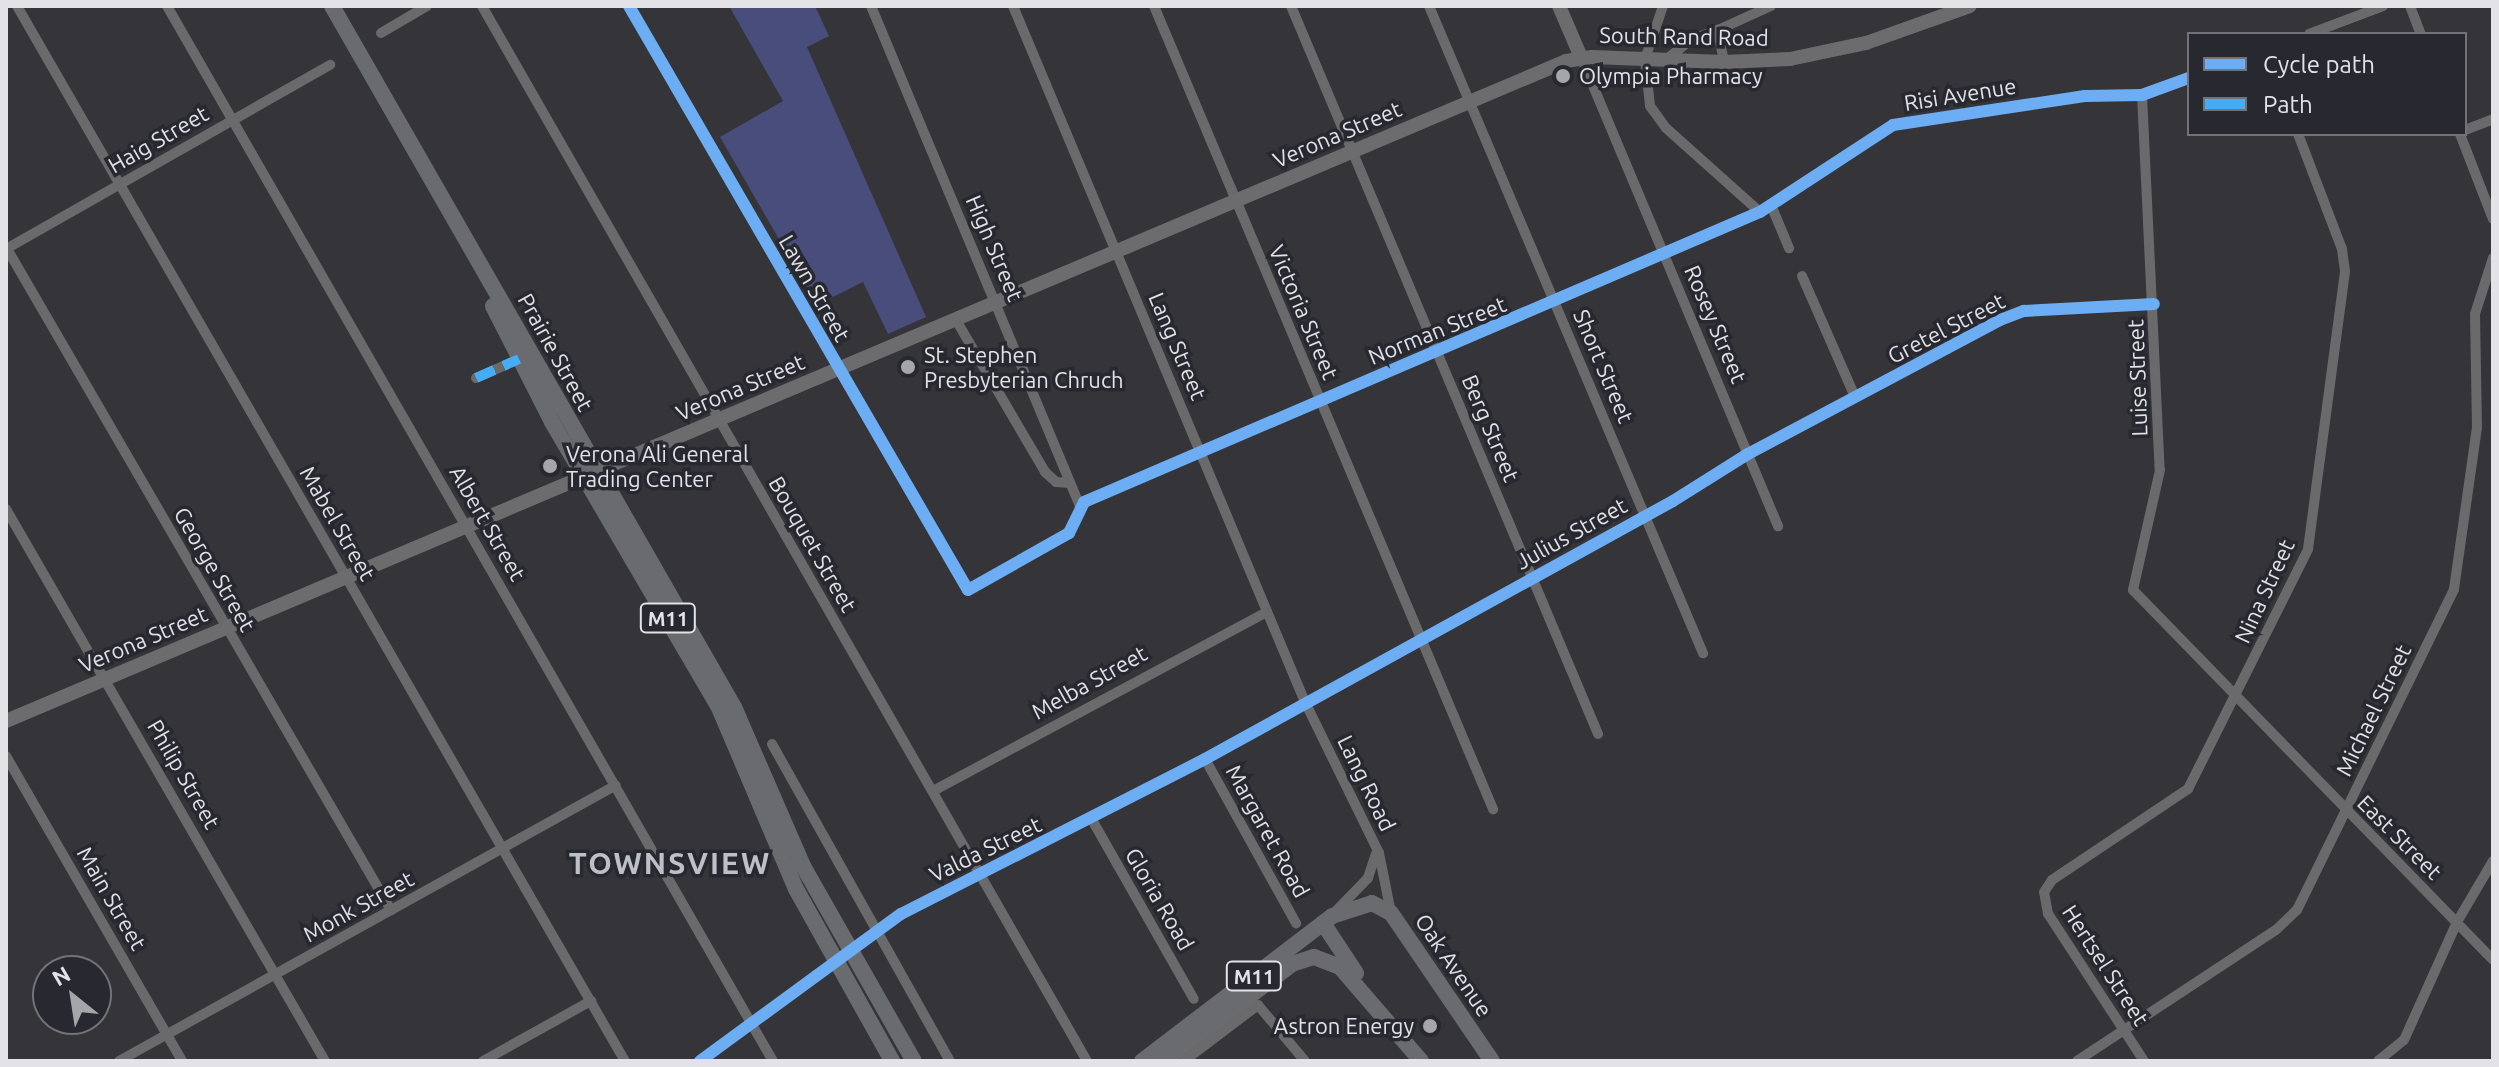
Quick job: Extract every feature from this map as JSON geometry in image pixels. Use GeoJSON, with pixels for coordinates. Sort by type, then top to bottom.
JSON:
{"type":"FeatureCollection","features":[{"type":"Feature","properties":{"kind":"main road","name":"Prairie Street"},"geometry":{"type":"LineString","coordinates":[[321,6],[519,359],[734,707],[803,866],[914,1061]]}},
{"type":"Feature","properties":{"kind":"main road","name":"Prairie Street"},"geometry":{"type":"LineString","coordinates":[[332,6],[720,710],[787,871],[892,1061]]}},
{"type":"Feature","properties":{"kind":"main road","name":"Rosey Street"},"geometry":{"type":"LineString","coordinates":[[1559,6],[1581,57]]}},
{"type":"Feature","properties":{"kind":"main road","name":"South Rand Road"},"geometry":{"type":"LineString","coordinates":[[1581,57],[1724,62],[1819,54],[1961,8]]}},
{"type":"Feature","properties":{"kind":"main road","name":"Verona Street"},"geometry":{"type":"LineString","coordinates":[[6,721],[1581,57]]}},
{"type":"Feature","properties":{"kind":"main road","name":"Oak Avenue"},"geometry":{"type":"LineString","coordinates":[[1327,920],[1372,903],[1391,913],[1492,1061]]}},
{"type":"Feature","properties":{"kind":"main road"},"geometry":{"type":"LineString","coordinates":[[1327,920],[1368,1000]]}},
{"type":"Feature","properties":{"kind":"main road","name":"M11"},"geometry":{"type":"LineString","coordinates":[[1142,1061],[1327,920]]}},
{"type":"Feature","properties":{"kind":"main road","name":"M11"},"geometry":{"type":"LineString","coordinates":[[1163,1061],[1303,960],[1332,961],[1421,1061]]}},
{"type":"Feature","properties":{"kind":"street","name":"Mabel Street"},"geometry":{"type":"LineString","coordinates":[[17,6],[625,1061]]}},
{"type":"Feature","properties":{"kind":"street","name":"Albert Street"},"geometry":{"type":"LineString","coordinates":[[167,6],[773,1061]]}},
{"type":"Feature","properties":{"kind":"street"},"geometry":{"type":"LineString","coordinates":[[381,33],[427,6]]}},
{"type":"Feature","properties":{"kind":"street","name":"Bouquet Street"},"geometry":{"type":"LineString","coordinates":[[482,6],[1087,1061]]}},
{"type":"Feature","properties":{"kind":"street","name":"Lawn Street"},"geometry":{"type":"LineString","coordinates":[[629,6],[965,589],[1065,536],[1082,504]]}},
{"type":"Feature","properties":{"kind":"street","name":"High Street"},"geometry":{"type":"LineString","coordinates":[[871,6],[1070,483],[1082,504]]}},
{"type":"Feature","properties":{"kind":"street","name":"Lang Street"},"geometry":{"type":"LineString","coordinates":[[1013,6],[1305,702]]}},
{"type":"Feature","properties":{"kind":"street","name":"Victoria Street"},"geometry":{"type":"LineString","coordinates":[[1154,6],[1493,809]]}},
{"type":"Feature","properties":{"kind":"street","name":"Berg Street"},"geometry":{"type":"LineString","coordinates":[[1291,6],[1598,734]]}},
{"type":"Feature","properties":{"kind":"street","name":"Short Street"},"geometry":{"type":"LineString","coordinates":[[1429,6],[1703,653]]}},
{"type":"Feature","properties":{"kind":"street"},"geometry":{"type":"LineString","coordinates":[[1663,6],[1645,59],[1648,100],[1659,120],[1760,212]]}},
{"type":"Feature","properties":{"kind":"street"},"geometry":{"type":"LineString","coordinates":[[1665,61],[1692,39],[1771,6]]}},
{"type":"Feature","properties":{"kind":"street"},"geometry":{"type":"LineString","coordinates":[[2314,32],[2383,6]]}},
{"type":"Feature","properties":{"kind":"street"},"geometry":{"type":"LineString","coordinates":[[2410,6],[2420,32]]}},
{"type":"Feature","properties":{"kind":"street"},"geometry":{"type":"LineString","coordinates":[[1718,30],[1724,62]]}},
{"type":"Feature","properties":{"kind":"street","name":"Rosey Street"},"geometry":{"type":"LineString","coordinates":[[1581,57],[1778,526]]}},
{"type":"Feature","properties":{"kind":"street","name":"Haig Street"},"geometry":{"type":"LineString","coordinates":[[6,248],[330,65]]}},
{"type":"Feature","properties":{"kind":"street","name":"Risi Avenue"},"geometry":{"type":"LineString","coordinates":[[1760,212],[1893,125],[2027,103],[2142,95],[2187,79]]}},
{"type":"Feature","properties":{"kind":"street","name":"Luise Street"},"geometry":{"type":"LineString","coordinates":[[2142,95],[2160,470],[2132,581],[2144,605]]}},
{"type":"Feature","properties":{"kind":"street"},"geometry":{"type":"LineString","coordinates":[[2467,129],[2493,119]]}},
{"type":"Feature","properties":{"kind":"street","name":"Nina Street"},"geometry":{"type":"LineString","coordinates":[[2045,888],[2184,793],[2308,549],[2344,292],[2342,249],[2299,136]]}},
{"type":"Feature","properties":{"kind":"street"},"geometry":{"type":"LineString","coordinates":[[2461,136],[2493,219]]}},
{"type":"Feature","properties":{"kind":"street"},"geometry":{"type":"LineString","coordinates":[[1771,205],[1789,248]]}},
{"type":"Feature","properties":{"kind":"street","name":"Norman Street"},"geometry":{"type":"LineString","coordinates":[[1082,504],[1200,450],[1555,302],[1760,212]]}},
{"type":"Feature","properties":{"kind":"street","name":"George Street"},"geometry":{"type":"LineString","coordinates":[[6,248],[391,910]]}},
{"type":"Feature","properties":{"kind":"street","name":"Michael Street"},"geometry":{"type":"LineString","coordinates":[[2077,1061],[2288,921],[2345,810],[2457,575],[2477,428],[2475,314],[2493,258]]}},
{"type":"Feature","properties":{"kind":"street"},"geometry":{"type":"LineString","coordinates":[[1802,276],[1855,397]]}},
{"type":"Feature","properties":{"kind":"street","name":"Gretel Street"},"geometry":{"type":"LineString","coordinates":[[1855,397],[2014,314],[2154,304]]}},
{"type":"Feature","properties":{"kind":"street"},"geometry":{"type":"LineString","coordinates":[[956,320],[1045,472],[1056,482],[1070,483]]}},
{"type":"Feature","properties":{"kind":"street"},"geometry":{"type":"LineString","coordinates":[[476,378],[519,359]]}},
{"type":"Feature","properties":{"kind":"street","name":"Julius Street"},"geometry":{"type":"LineString","coordinates":[[1305,702],[1855,397]]}},
{"type":"Feature","properties":{"kind":"street","name":"Philip Street"},"geometry":{"type":"LineString","coordinates":[[6,509],[325,1061]]}},
{"type":"Feature","properties":{"kind":"street","name":"East Street"},"geometry":{"type":"LineString","coordinates":[[2144,605],[2493,960]]}},
{"type":"Feature","properties":{"kind":"street","name":"Melba Street"},"geometry":{"type":"LineString","coordinates":[[933,791],[1267,612]]}},
{"type":"Feature","properties":{"kind":"street","name":"Valda Street"},"geometry":{"type":"LineString","coordinates":[[700,1061],[833,959],[876,930],[1205,759],[1305,702]]}},
{"type":"Feature","properties":{"kind":"street","name":"Lang Road"},"geometry":{"type":"LineString","coordinates":[[1305,702],[1376,845],[1374,869],[1327,920]]}},
{"type":"Feature","properties":{"kind":"street"},"geometry":{"type":"LineString","coordinates":[[772,744],[950,1061]]}},
{"type":"Feature","properties":{"kind":"street","name":"Main Street"},"geometry":{"type":"LineString","coordinates":[[6,756],[182,1061]]}},
{"type":"Feature","properties":{"kind":"street","name":"Margaret Road"},"geometry":{"type":"LineString","coordinates":[[1205,759],[1296,923]]}},
{"type":"Feature","properties":{"kind":"street","name":"Monk Street"},"geometry":{"type":"LineString","coordinates":[[119,1061],[616,785]]}},
{"type":"Feature","properties":{"kind":"street","name":"Gloria Road"},"geometry":{"type":"LineString","coordinates":[[1091,818],[1194,999]]}},
{"type":"Feature","properties":{"kind":"street"},"geometry":{"type":"LineString","coordinates":[[1376,845],[1391,913]]}},
{"type":"Feature","properties":{"kind":"street"},"geometry":{"type":"LineString","coordinates":[[2378,1061],[2408,1034],[2457,922],[2493,861]]}},
{"type":"Feature","properties":{"kind":"street","name":"Hertsel Street"},"geometry":{"type":"LineString","coordinates":[[2045,888],[2048,914],[2144,1061]]}},
{"type":"Feature","properties":{"kind":"street"},"geometry":{"type":"LineString","coordinates":[[483,1061],[591,1001]]}},
{"type":"Feature","properties":{"kind":"street"},"geometry":{"type":"LineString","coordinates":[[1184,1061],[1258,1005],[1305,1061]]}},
{"type":"Feature","properties":{"kind":"shaded area"},"geometry":{"type":"Polygon","coordinates":[[[729,6],[815,6],[829,36],[807,47],[926,317],[888,334],[863,282],[817,305],[720,137],[783,101],[729,6]]]}},
{"type":"Feature","properties":{"kind":"marked path"},"geometry":{"type":"LineString","coordinates":[[476,378],[519,359]]}},
{"type":"Feature","properties":{"kind":"cycle path"},"geometry":{"type":"LineString","coordinates":[[629,6],[968,590],[1069,533],[1084,502],[1760,212],[1893,125],[2085,96],[2142,95],[2187,79]]}},
{"type":"Feature","properties":{"kind":"cycle path"},"geometry":{"type":"LineString","coordinates":[[700,1061],[901,914],[1205,759],[1673,501],[1748,454],[2000,320],[2024,311],[2154,304]]}},
{"type":"Feature","properties":{"kind":"place","name":"Olympia Pharmacy"},"geometry":{"type":"Point","coordinates":[1563,76]}},
{"type":"Feature","properties":{"kind":"place","name":"St. Stephen Presbyterian Chruch"},"geometry":{"type":"Point","coordinates":[908,367]}},
{"type":"Feature","properties":{"kind":"place","name":"Verona Ali General Trading Center"},"geometry":{"type":"Point","coordinates":[550,466]}},
{"type":"Feature","properties":{"kind":"place","name":"Astron Energy"},"geometry":{"type":"Point","coordinates":[1430,1026]}},
{"type":"Feature","properties":{"kind":"district","name":"TOWNSVIEW"},"geometry":{"type":"Point","coordinates":[670,863]}}]}
